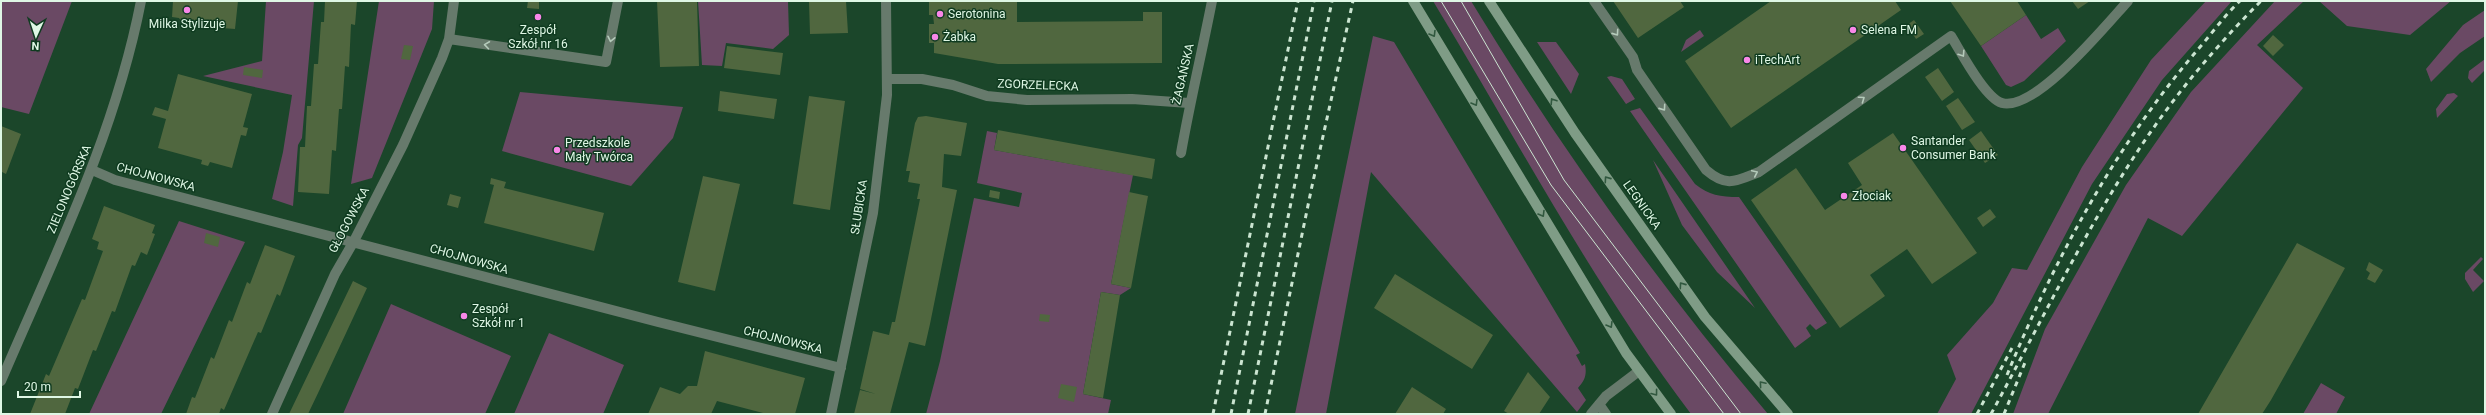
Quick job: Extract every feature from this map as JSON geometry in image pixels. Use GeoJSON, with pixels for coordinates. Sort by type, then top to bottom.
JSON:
{"type":"FeatureCollection","features":[{"type":"Feature","properties":{"kind":"main road"},"geometry":{"type":"LineString","coordinates":[[1413,1],[1639,371],[1671,414]]}},
{"type":"Feature","properties":{"kind":"main road","name":"LEGNICKA"},"geometry":{"type":"LineString","coordinates":[[1489,1],[1575,133],[1705,317],[1788,414]]}},
{"type":"Feature","properties":{"kind":"street","name":"ZIELONOGÓRSKA"},"geometry":{"type":"LineString","coordinates":[[1,381],[92,170],[113,112],[133,42],[141,1]]}},
{"type":"Feature","properties":{"kind":"street","name":"GŁOGOWSKA"},"geometry":{"type":"LineString","coordinates":[[272,414],[335,274],[354,241],[402,144],[449,39],[454,1]]}},
{"type":"Feature","properties":{"kind":"street"},"geometry":{"type":"LineString","coordinates":[[449,39],[606,62],[618,1]]}},
{"type":"Feature","properties":{"kind":"street","name":"SŁUBICKA"},"geometry":{"type":"LineString","coordinates":[[831,414],[873,213],[888,79],[886,1]]}},
{"type":"Feature","properties":{"kind":"street","name":"ŻAGAŃSKA"},"geometry":{"type":"LineString","coordinates":[[1180,154],[1189,103],[1200,61],[1212,1]]}},
{"type":"Feature","properties":{"kind":"street"},"geometry":{"type":"LineString","coordinates":[[1594,1],[1633,57],[1637,70],[1706,170],[1718,180],[1726,182],[1736,181],[1760,172],[1951,36],[1988,93],[2002,103],[2021,102],[2046,86],[2128,1]]}},
{"type":"Feature","properties":{"kind":"street","name":"ZGORZELECKA"},"geometry":{"type":"LineString","coordinates":[[888,79],[922,79],[953,85],[987,96],[1027,100],[1132,99],[1189,103]]}},
{"type":"Feature","properties":{"kind":"street","name":"CHOJNOWSKA"},"geometry":{"type":"LineString","coordinates":[[92,170],[114,180],[354,241],[538,291],[841,368]]}},
{"type":"Feature","properties":{"kind":"street"},"geometry":{"type":"LineString","coordinates":[[1591,414],[1599,404],[1639,371]]}},
{"type":"Feature","properties":{"kind":"street"},"geometry":{"type":"LineString","coordinates":[[1599,404],[1606,414]]}},
{"type":"Feature","properties":{"kind":"shaded area"},"geometry":{"type":"Polygon","coordinates":[[[1,1],[72,1],[29,114],[1,107],[1,1]]]}},
{"type":"Feature","properties":{"kind":"shaded area"},"geometry":{"type":"Polygon","coordinates":[[[266,1],[314,1],[302,138],[298,145],[293,206],[272,199],[283,152],[292,95],[203,76],[262,61],[266,1]]]}},
{"type":"Feature","properties":{"kind":"shaded area"},"geometry":{"type":"Polygon","coordinates":[[[379,1],[434,1],[432,29],[372,178],[351,184],[379,1]]]}},
{"type":"Feature","properties":{"kind":"shaded area"},"geometry":{"type":"Polygon","coordinates":[[[698,1],[788,1],[789,35],[773,49],[726,43],[722,66],[702,65],[698,1]]]}},
{"type":"Feature","properties":{"kind":"shaded area"},"geometry":{"type":"Polygon","coordinates":[[[1433,1],[1471,1],[1539,109],[1611,213],[1687,315],[1768,414],[1691,414],[1655,365],[1588,263],[1433,1]]]}},
{"type":"Feature","properties":{"kind":"shaded area"},"geometry":{"type":"Polygon","coordinates":[[[2206,1],[2232,1],[2162,80],[2092,184],[1971,414],[1937,414],[1956,379],[1947,355],[1993,303],[2012,268],[2027,270],[2082,167],[2151,60],[2206,1]]]}},
{"type":"Feature","properties":{"kind":"shaded area"},"geometry":{"type":"Polygon","coordinates":[[[2275,1],[2304,1],[2257,45],[2303,88],[2182,236],[2148,218],[2048,414],[2013,414],[2045,329],[2126,185],[2191,92],[2275,1]]]}},
{"type":"Feature","properties":{"kind":"shaded area"},"geometry":{"type":"Polygon","coordinates":[[[2319,1],[2451,1],[2410,35],[2347,26],[2319,1]]]}},
{"type":"Feature","properties":{"kind":"shaded area"},"geometry":{"type":"Polygon","coordinates":[[[2485,10],[2485,36],[2460,53],[2431,82],[2426,69],[2463,25],[2485,10]]]}},
{"type":"Feature","properties":{"kind":"shaded area"},"geometry":{"type":"Polygon","coordinates":[[[2026,15],[2041,39],[2058,28],[2066,41],[2024,81],[2011,87],[2006,85],[1981,46],[2026,15]]]}},
{"type":"Feature","properties":{"kind":"shaded area"},"geometry":{"type":"Polygon","coordinates":[[[1700,30],[1704,36],[1681,52],[1686,40],[1700,30]]]}},
{"type":"Feature","properties":{"kind":"shaded area"},"geometry":{"type":"Polygon","coordinates":[[[1373,36],[1394,42],[1580,353],[1576,355],[1582,366],[1585,364],[1586,374],[1584,380],[1578,388],[1586,400],[1577,412],[1371,172],[1326,414],[1295,414],[1373,36]]]}},
{"type":"Feature","properties":{"kind":"shaded area"},"geometry":{"type":"Polygon","coordinates":[[[1537,42],[1556,42],[1579,74],[1571,94],[1537,42]]]}},
{"type":"Feature","properties":{"kind":"shaded area"},"geometry":{"type":"Polygon","coordinates":[[[2485,59],[2485,70],[2472,83],[2468,78],[2469,71],[2485,59]]]}},
{"type":"Feature","properties":{"kind":"shaded area"},"geometry":{"type":"Polygon","coordinates":[[[1611,76],[1622,79],[1635,99],[1626,104],[1607,77],[1611,76]]]}},
{"type":"Feature","properties":{"kind":"shaded area"},"geometry":{"type":"Polygon","coordinates":[[[520,92],[683,107],[673,138],[631,186],[502,151],[520,92]]]}},
{"type":"Feature","properties":{"kind":"shaded area"},"geometry":{"type":"Polygon","coordinates":[[[2454,93],[2458,96],[2437,118],[2436,109],[2447,94],[2454,93]]]}},
{"type":"Feature","properties":{"kind":"shaded area"},"geometry":{"type":"Polygon","coordinates":[[[1640,108],[1695,184],[1705,191],[1715,195],[1739,197],[1827,323],[1816,330],[1810,324],[1806,328],[1811,336],[1795,348],[1630,111],[1640,108]]]}},
{"type":"Feature","properties":{"kind":"shaded area"},"geometry":{"type":"Polygon","coordinates":[[[987,131],[997,133],[994,150],[1133,175],[1111,284],[1131,288],[1120,295],[1101,292],[1083,394],[1111,400],[1108,414],[926,414],[940,361],[974,198],[1019,207],[1022,193],[977,183],[987,131]]]}},
{"type":"Feature","properties":{"kind":"shaded area"},"geometry":{"type":"Polygon","coordinates":[[[1653,160],[1755,308],[1717,272],[1682,225],[1653,160]]]}},
{"type":"Feature","properties":{"kind":"shaded area"},"geometry":{"type":"Polygon","coordinates":[[[179,221],[245,242],[161,414],[89,414],[179,221]]]}},
{"type":"Feature","properties":{"kind":"shaded area"},"geometry":{"type":"Polygon","coordinates":[[[2481,257],[2483,259],[2473,270],[2484,281],[2473,292],[2465,279],[2465,273],[2481,257]]]}},
{"type":"Feature","properties":{"kind":"shaded area"},"geometry":{"type":"Polygon","coordinates":[[[391,304],[511,356],[485,414],[343,414],[391,304]]]}},
{"type":"Feature","properties":{"kind":"shaded area"},"geometry":{"type":"Polygon","coordinates":[[[549,333],[624,365],[603,414],[514,414],[549,333]]]}},
{"type":"Feature","properties":{"kind":"shaded area"},"geometry":{"type":"Polygon","coordinates":[[[2321,383],[2345,397],[2336,414],[2303,414],[2321,383]]]}},
{"type":"Feature","properties":{"kind":"building"},"geometry":{"type":"Polygon","coordinates":[[[173,1],[238,1],[235,29],[184,25],[179,18],[172,17],[173,1]]]}},
{"type":"Feature","properties":{"kind":"building"},"geometry":{"type":"Polygon","coordinates":[[[325,1],[357,1],[355,25],[351,24],[349,67],[345,66],[342,109],[339,109],[336,151],[332,150],[329,194],[298,192],[300,147],[305,147],[307,106],[311,106],[314,64],[318,64],[321,22],[324,22],[325,1]]]}},
{"type":"Feature","properties":{"kind":"building"},"geometry":{"type":"Polygon","coordinates":[[[528,1],[539,1],[539,9],[527,8],[528,1]]]}},
{"type":"Feature","properties":{"kind":"building"},"geometry":{"type":"Polygon","coordinates":[[[657,1],[697,1],[699,66],[660,67],[657,1]]]}},
{"type":"Feature","properties":{"kind":"building"},"geometry":{"type":"Polygon","coordinates":[[[809,1],[846,1],[848,33],[810,34],[809,1]]]}},
{"type":"Feature","properties":{"kind":"building"},"geometry":{"type":"Polygon","coordinates":[[[929,1],[1017,1],[1017,22],[1143,21],[1143,12],[1162,12],[1162,63],[998,64],[934,53],[934,43],[929,43],[929,24],[934,24],[933,15],[929,15],[929,1]]]}},
{"type":"Feature","properties":{"kind":"building"},"geometry":{"type":"Polygon","coordinates":[[[1613,1],[1680,1],[1684,7],[1638,38],[1613,1]]]}},
{"type":"Feature","properties":{"kind":"building"},"geometry":{"type":"Polygon","coordinates":[[[1771,1],[1895,1],[1901,10],[1731,128],[1685,61],[1771,1]]]}},
{"type":"Feature","properties":{"kind":"building"},"geometry":{"type":"Polygon","coordinates":[[[1950,1],[2017,1],[2026,15],[1981,46],[1950,1]]]}},
{"type":"Feature","properties":{"kind":"building"},"geometry":{"type":"Polygon","coordinates":[[[2072,1],[2090,1],[2078,9],[2072,1]]]}},
{"type":"Feature","properties":{"kind":"building"},"geometry":{"type":"Polygon","coordinates":[[[1914,20],[1924,34],[1916,39],[1907,25],[1914,20]]]}},
{"type":"Feature","properties":{"kind":"building"},"geometry":{"type":"Polygon","coordinates":[[[2273,35],[2284,45],[2273,56],[2263,46],[2273,35]]]}},
{"type":"Feature","properties":{"kind":"building"},"geometry":{"type":"Polygon","coordinates":[[[404,45],[413,46],[410,60],[401,59],[404,45]]]}},
{"type":"Feature","properties":{"kind":"building"},"geometry":{"type":"Polygon","coordinates":[[[727,46],[783,53],[780,75],[724,68],[727,46]]]}},
{"type":"Feature","properties":{"kind":"building"},"geometry":{"type":"Polygon","coordinates":[[[244,67],[263,70],[262,78],[243,75],[244,67]]]}},
{"type":"Feature","properties":{"kind":"building"},"geometry":{"type":"Polygon","coordinates":[[[1938,68],[1954,92],[1942,101],[1925,77],[1938,68]]]}},
{"type":"Feature","properties":{"kind":"building"},"geometry":{"type":"Polygon","coordinates":[[[178,74],[252,94],[243,127],[248,128],[246,136],[241,135],[232,168],[210,162],[208,166],[201,164],[202,160],[158,148],[166,119],[152,115],[155,107],[168,111],[178,74]]]}},
{"type":"Feature","properties":{"kind":"building"},"geometry":{"type":"Polygon","coordinates":[[[720,91],[777,99],[774,119],[718,111],[720,91]]]}},
{"type":"Feature","properties":{"kind":"building"},"geometry":{"type":"Polygon","coordinates":[[[809,96],[845,101],[830,210],[793,204],[809,96]]]}},
{"type":"Feature","properties":{"kind":"building"},"geometry":{"type":"Polygon","coordinates":[[[1958,98],[1975,122],[1962,130],[1946,106],[1958,98]]]}},
{"type":"Feature","properties":{"kind":"building"},"geometry":{"type":"Polygon","coordinates":[[[926,116],[967,123],[961,156],[944,154],[942,187],[957,190],[925,346],[909,342],[890,414],[854,414],[860,390],[876,394],[860,389],[873,331],[889,335],[892,322],[895,322],[920,199],[917,199],[920,184],[908,182],[910,171],[906,171],[915,123],[918,117],[926,116]]]}},
{"type":"Feature","properties":{"kind":"building"},"geometry":{"type":"Polygon","coordinates":[[[1,126],[21,134],[6,174],[2,172],[1,176],[1,126]]]}},
{"type":"Feature","properties":{"kind":"building"},"geometry":{"type":"Polygon","coordinates":[[[998,130],[1155,159],[1152,179],[994,150],[998,130]]]}},
{"type":"Feature","properties":{"kind":"building"},"geometry":{"type":"Polygon","coordinates":[[[1981,131],[1998,155],[1985,163],[1969,140],[1981,131]]]}},
{"type":"Feature","properties":{"kind":"building"},"geometry":{"type":"Polygon","coordinates":[[[1893,133],[1977,253],[1932,284],[1907,249],[1870,275],[1885,296],[1840,328],[1751,200],[1796,168],[1825,210],[1862,185],[1848,163],[1893,133]]]}},
{"type":"Feature","properties":{"kind":"building"},"geometry":{"type":"Polygon","coordinates":[[[703,176],[740,184],[715,291],[678,282],[703,176]]]}},
{"type":"Feature","properties":{"kind":"building"},"geometry":{"type":"Polygon","coordinates":[[[491,178],[506,182],[504,188],[604,213],[594,251],[484,223],[494,185],[490,184],[491,178]]]}},
{"type":"Feature","properties":{"kind":"building"},"geometry":{"type":"Polygon","coordinates":[[[990,190],[1000,192],[999,199],[989,197],[990,190]]]}},
{"type":"Feature","properties":{"kind":"building"},"geometry":{"type":"Polygon","coordinates":[[[1129,192],[1148,196],[1131,288],[1111,284],[1129,192]]]}},
{"type":"Feature","properties":{"kind":"building"},"geometry":{"type":"Polygon","coordinates":[[[450,194],[461,197],[458,208],[447,205],[450,194]]]}},
{"type":"Feature","properties":{"kind":"building"},"geometry":{"type":"Polygon","coordinates":[[[104,206],[155,225],[152,233],[155,234],[147,255],[141,252],[135,266],[132,265],[115,312],[112,311],[96,351],[93,350],[78,389],[75,388],[65,414],[30,414],[46,374],[49,376],[82,299],[85,300],[103,251],[97,249],[99,242],[92,239],[104,206]]]}},
{"type":"Feature","properties":{"kind":"building"},"geometry":{"type":"Polygon","coordinates":[[[1990,209],[1996,217],[1983,227],[1977,218],[1990,209]]]}},
{"type":"Feature","properties":{"kind":"building"},"geometry":{"type":"Polygon","coordinates":[[[206,233],[220,237],[218,247],[204,243],[206,233]]]}},
{"type":"Feature","properties":{"kind":"building"},"geometry":{"type":"Polygon","coordinates":[[[2297,243],[2345,268],[2271,400],[2262,414],[2198,414],[2297,243]]]}},
{"type":"Feature","properties":{"kind":"building"},"geometry":{"type":"Polygon","coordinates":[[[265,245],[295,256],[280,296],[277,294],[261,333],[258,332],[224,410],[221,408],[219,414],[186,414],[192,397],[195,398],[211,357],[214,359],[229,320],[232,322],[247,282],[250,284],[265,245]]]}},
{"type":"Feature","properties":{"kind":"building"},"geometry":{"type":"Polygon","coordinates":[[[2369,262],[2383,270],[2375,283],[2367,279],[2370,273],[2366,270],[2369,262]]]}},
{"type":"Feature","properties":{"kind":"building"},"geometry":{"type":"Polygon","coordinates":[[[1395,274],[1493,335],[1472,369],[1374,308],[1395,274]]]}},
{"type":"Feature","properties":{"kind":"building"},"geometry":{"type":"Polygon","coordinates":[[[353,281],[367,288],[308,414],[289,414],[353,281]]]}},
{"type":"Feature","properties":{"kind":"building"},"geometry":{"type":"Polygon","coordinates":[[[1101,292],[1120,295],[1103,398],[1083,394],[1101,292]]]}},
{"type":"Feature","properties":{"kind":"building"},"geometry":{"type":"Polygon","coordinates":[[[1040,314],[1050,315],[1049,322],[1039,321],[1040,314]]]}},
{"type":"Feature","properties":{"kind":"building"},"geometry":{"type":"Polygon","coordinates":[[[705,351],[805,378],[795,414],[767,414],[717,401],[711,414],[648,414],[660,387],[680,394],[688,386],[697,386],[705,351]]]}},
{"type":"Feature","properties":{"kind":"building"},"geometry":{"type":"Polygon","coordinates":[[[1528,372],[1550,397],[1539,414],[1509,414],[1504,411],[1528,372]]]}},
{"type":"Feature","properties":{"kind":"building"},"geometry":{"type":"Polygon","coordinates":[[[1061,384],[1077,387],[1074,402],[1058,398],[1061,384]]]}},
{"type":"Feature","properties":{"kind":"building"},"geometry":{"type":"Polygon","coordinates":[[[1412,387],[1446,409],[1443,414],[1395,414],[1412,387]]]}},
{"type":"Feature","properties":{"kind":"tram line"},"geometry":{"type":"LineString","coordinates":[[1441,1],[1551,185],[1724,414]]}},
{"type":"Feature","properties":{"kind":"tram line"},"geometry":{"type":"LineString","coordinates":[[1461,1],[1564,180],[1741,414]]}},
{"type":"Feature","properties":{"kind":"railway"},"geometry":{"type":"LineString","coordinates":[[1213,414],[1298,1]]}},
{"type":"Feature","properties":{"kind":"railway"},"geometry":{"type":"LineString","coordinates":[[1231,414],[1314,1]]}},
{"type":"Feature","properties":{"kind":"railway"},"geometry":{"type":"LineString","coordinates":[[1248,414],[1332,1]]}},
{"type":"Feature","properties":{"kind":"railway"},"geometry":{"type":"LineString","coordinates":[[1265,414],[1312,186],[1353,1]]}},
{"type":"Feature","properties":{"kind":"railway"},"geometry":{"type":"LineString","coordinates":[[2007,375],[2067,245],[2115,162],[2170,84],[2224,18],[2240,1]]}},
{"type":"Feature","properties":{"kind":"railway"},"geometry":{"type":"LineString","coordinates":[[1991,414],[2068,270],[2129,164],[2164,113],[2190,80],[2217,47],[2261,1]]}},
{"type":"Feature","properties":{"kind":"railway"},"geometry":{"type":"LineString","coordinates":[[1977,414],[2012,348]]}},
{"type":"Feature","properties":{"kind":"railway"},"geometry":{"type":"LineString","coordinates":[[2004,414],[2026,360]]}},
{"type":"Feature","properties":{"kind":"place","name":"Milka Stylizuje"},"geometry":{"type":"Point","coordinates":[187,10]}},
{"type":"Feature","properties":{"kind":"place","name":"Serotonina"},"geometry":{"type":"Point","coordinates":[940,14]}},
{"type":"Feature","properties":{"kind":"place","name":"Zespół Szkół nr 16"},"geometry":{"type":"Point","coordinates":[538,17]}},
{"type":"Feature","properties":{"kind":"place","name":"Selena FM"},"geometry":{"type":"Point","coordinates":[1853,30]}},
{"type":"Feature","properties":{"kind":"place","name":"Żabka"},"geometry":{"type":"Point","coordinates":[935,37]}},
{"type":"Feature","properties":{"kind":"place","name":"iTechArt"},"geometry":{"type":"Point","coordinates":[1747,60]}},
{"type":"Feature","properties":{"kind":"place","name":"Santander Consumer Bank"},"geometry":{"type":"Point","coordinates":[1903,148]}},
{"type":"Feature","properties":{"kind":"place","name":"Przedszkole Mały Twórca"},"geometry":{"type":"Point","coordinates":[557,150]}},
{"type":"Feature","properties":{"kind":"place","name":"Złociak"},"geometry":{"type":"Point","coordinates":[1844,196]}},
{"type":"Feature","properties":{"kind":"place","name":"Zespół Szkół nr 1"},"geometry":{"type":"Point","coordinates":[464,316]}}]}
